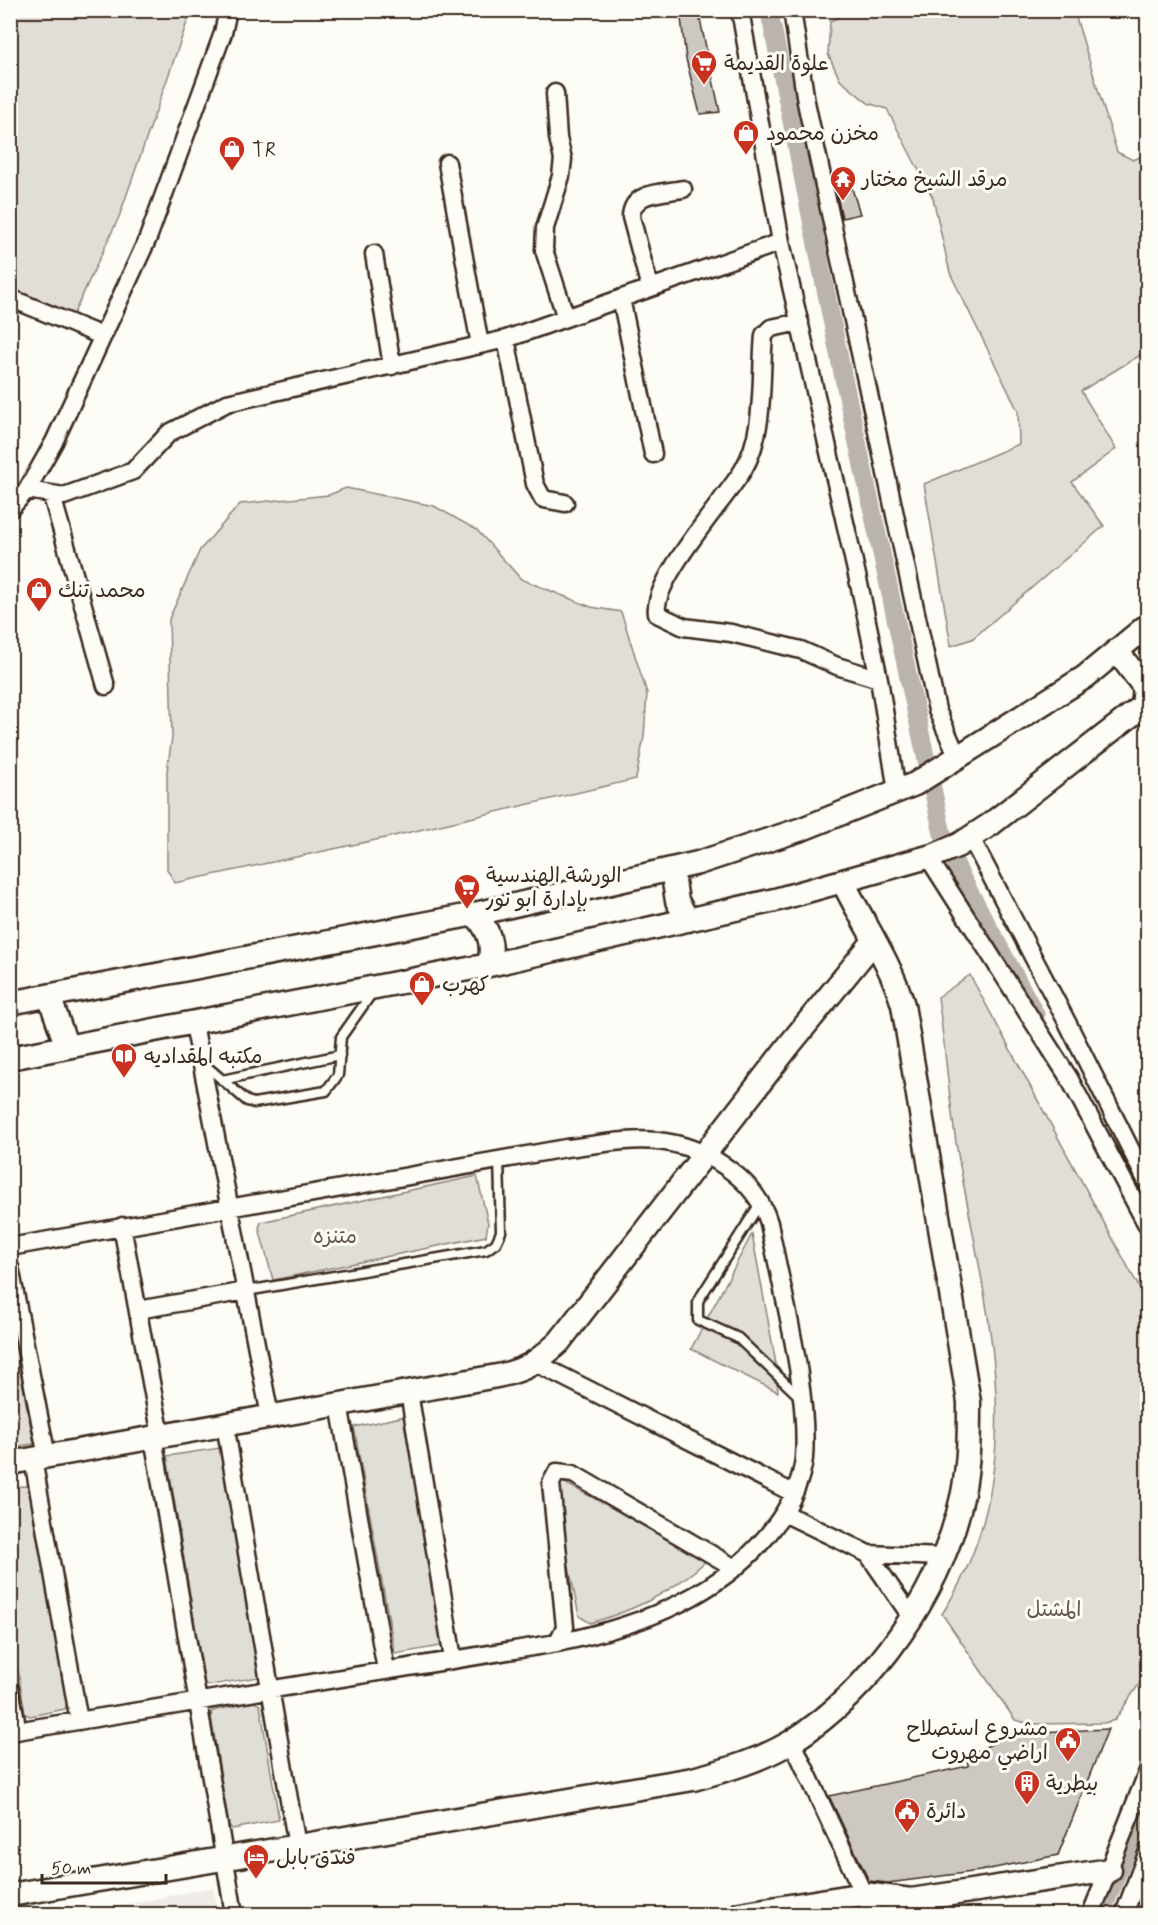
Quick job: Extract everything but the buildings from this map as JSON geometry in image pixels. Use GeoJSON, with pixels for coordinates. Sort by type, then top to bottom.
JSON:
{"type":"FeatureCollection","features":[{"type":"Feature","properties":{"kind":"street"},"geometry":{"type":"LineString","coordinates":[[10,509],[27,490],[54,442],[148,238],[223,33],[228,10]]}},
{"type":"Feature","properties":{"kind":"street"},"geometry":{"type":"LineString","coordinates":[[740,10],[781,242],[879,679],[906,788]]}},
{"type":"Feature","properties":{"kind":"street"},"geometry":{"type":"LineString","coordinates":[[792,10],[806,102],[949,763]]}},
{"type":"Feature","properties":{"kind":"street"},"geometry":{"type":"LineString","coordinates":[[555,93],[558,138],[563,159],[561,176],[545,228],[544,250],[566,318]]}},
{"type":"Feature","properties":{"kind":"street"},"geometry":{"type":"LineString","coordinates":[[447,163],[480,345]]}},
{"type":"Feature","properties":{"kind":"street"},"geometry":{"type":"LineString","coordinates":[[650,288],[631,217],[631,206],[638,198],[683,189]]}},
{"type":"Feature","properties":{"kind":"street"},"geometry":{"type":"LineString","coordinates":[[27,490],[52,496],[75,493],[133,471],[169,434],[227,403],[506,339],[781,242]]}},
{"type":"Feature","properties":{"kind":"street"},"geometry":{"type":"LineString","coordinates":[[374,254],[392,366]]}},
{"type":"Feature","properties":{"kind":"street"},"geometry":{"type":"LineString","coordinates":[[10,298],[102,336]]}},
{"type":"Feature","properties":{"kind":"street"},"geometry":{"type":"LineString","coordinates":[[621,298],[653,454]]}},
{"type":"Feature","properties":{"kind":"street"},"geometry":{"type":"LineString","coordinates":[[800,322],[771,328],[764,334],[755,443],[744,469],[680,558],[656,604],[657,614],[684,627],[731,633],[801,650],[837,666],[879,679]]}},
{"type":"Feature","properties":{"kind":"street"},"geometry":{"type":"LineString","coordinates":[[506,339],[535,484],[543,499],[565,503]]}},
{"type":"Feature","properties":{"kind":"street"},"geometry":{"type":"LineString","coordinates":[[52,496],[106,686]]}},
{"type":"Feature","properties":{"kind":"street"},"geometry":{"type":"LineString","coordinates":[[10,1003],[475,914],[672,869],[802,829],[906,788],[949,763],[1085,677],[1148,625]]}},
{"type":"Feature","properties":{"kind":"street"},"geometry":{"type":"LineString","coordinates":[[10,1058],[375,989],[489,965],[843,882],[931,856],[965,842],[1145,704],[1145,688],[1117,651]]}},
{"type":"Feature","properties":{"kind":"street"},"geometry":{"type":"LineString","coordinates":[[965,842],[1068,1024],[1146,1182]]}},
{"type":"Feature","properties":{"kind":"street"},"geometry":{"type":"LineString","coordinates":[[931,856],[1069,1078],[1148,1227]]}},
{"type":"Feature","properties":{"kind":"street"},"geometry":{"type":"LineString","coordinates":[[672,869],[677,901],[688,920]]}},
{"type":"Feature","properties":{"kind":"street"},"geometry":{"type":"LineString","coordinates":[[10,1895],[693,1779],[730,1769],[792,1741],[849,1695],[877,1664],[912,1618],[930,1588],[942,1557],[963,1494],[969,1449],[969,1402],[903,1005],[895,976],[843,882]]}},
{"type":"Feature","properties":{"kind":"street"},"geometry":{"type":"LineString","coordinates":[[475,914],[488,932],[491,943],[489,965]]}},
{"type":"Feature","properties":{"kind":"street"},"geometry":{"type":"LineString","coordinates":[[10,1463],[521,1371],[536,1363],[559,1342],[874,941]]}},
{"type":"Feature","properties":{"kind":"street"},"geometry":{"type":"LineString","coordinates":[[49,996],[67,1047]]}},
{"type":"Feature","properties":{"kind":"street"},"geometry":{"type":"LineString","coordinates":[[194,1024],[270,1416]]}},
{"type":"Feature","properties":{"kind":"street"},"geometry":{"type":"LineString","coordinates":[[10,1247],[566,1148],[641,1140],[671,1143],[704,1155],[727,1168],[752,1189],[761,1202],[769,1223],[801,1397],[804,1460],[784,1513],[762,1544],[713,1586],[631,1625],[557,1643],[270,1688],[14,1732],[10,1689]]}},
{"type":"Feature","properties":{"kind":"street"},"geometry":{"type":"LineString","coordinates":[[122,1226],[138,1310],[198,1701],[234,1914]]}},
{"type":"Feature","properties":{"kind":"street"},"geometry":{"type":"LineString","coordinates":[[10,1267],[79,1721]]}},
{"type":"Feature","properties":{"kind":"street"},"geometry":{"type":"LineString","coordinates":[[138,1310],[246,1291]]}},
{"type":"Feature","properties":{"kind":"street"},"geometry":{"type":"LineString","coordinates":[[536,1363],[793,1493]]}},
{"type":"Feature","properties":{"kind":"street"},"geometry":{"type":"LineString","coordinates":[[409,1392],[453,1659]]}},
{"type":"Feature","properties":{"kind":"street"},"geometry":{"type":"LineString","coordinates":[[339,1404],[386,1670]]}},
{"type":"Feature","properties":{"kind":"street"},"geometry":{"type":"LineString","coordinates":[[225,1424],[297,1846]]}},
{"type":"Feature","properties":{"kind":"street"},"geometry":{"type":"LineString","coordinates":[[557,1643],[565,1627],[551,1483],[557,1472],[573,1474],[735,1568]]}},
{"type":"Feature","properties":{"kind":"street"},"geometry":{"type":"LineString","coordinates":[[784,1513],[868,1554],[942,1557]]}},
{"type":"Feature","properties":{"kind":"street"},"geometry":{"type":"LineString","coordinates":[[868,1554],[912,1618]]}},
{"type":"Feature","properties":{"kind":"street"},"geometry":{"type":"LineString","coordinates":[[792,1741],[873,1914]]}},
{"type":"Feature","properties":{"kind":"street"},"geometry":{"type":"LineString","coordinates":[[1091,1914],[1148,1771]]}},
{"type":"Feature","properties":{"kind":"street"},"geometry":{"type":"LineString","coordinates":[[1124,1914],[1148,1851]]}},
{"type":"Feature","properties":{"kind":"street"},"geometry":{"type":"LineString","coordinates":[[740,1914],[864,1894],[911,1900],[1110,1870]]}},
{"type":"Feature","properties":{"kind":"street"},"geometry":{"type":"LineString","coordinates":[[886,1914],[911,1900]]}},
{"type":"Feature","properties":{"kind":"lane"},"geometry":{"type":"LineString","coordinates":[[202,1062],[247,1101],[254,1103],[326,1091],[338,1075],[341,1037],[375,989]]}},
{"type":"Feature","properties":{"kind":"lane"},"geometry":{"type":"LineString","coordinates":[[222,1080],[340,1055]]}},
{"type":"Feature","properties":{"kind":"lane"},"geometry":{"type":"LineString","coordinates":[[246,1291],[486,1250],[496,1243],[501,1232],[499,1159]]}},
{"type":"Feature","properties":{"kind":"lane"},"geometry":{"type":"LineString","coordinates":[[761,1202],[698,1301],[696,1312],[698,1320],[738,1338],[801,1397]]}},
{"type":"Feature","properties":{"kind":"shaded area"},"geometry":{"type":"Polygon","coordinates":[[[213,1887],[219,1914],[101,1914],[100,1910],[213,1887]]]}},
{"type":"Feature","properties":{"kind":"green space"},"geometry":{"type":"Polygon","coordinates":[[[855,10],[1074,11],[1117,152],[1133,160],[1147,154],[1147,351],[1081,391],[1116,449],[1072,482],[1104,526],[972,639],[951,646],[924,484],[1019,444],[1018,411],[950,273],[933,198],[887,109],[868,103],[840,80],[828,54],[830,21],[855,10]]]}},
{"type":"Feature","properties":{"kind":"green space"},"geometry":{"type":"Polygon","coordinates":[[[10,11],[191,11],[119,217],[73,315],[24,295],[11,303],[10,11]]]}},
{"type":"Feature","properties":{"kind":"green space"},"geometry":{"type":"Polygon","coordinates":[[[346,488],[434,506],[477,530],[521,579],[591,607],[621,612],[647,693],[644,737],[636,779],[385,838],[175,883],[167,869],[167,771],[172,737],[169,619],[200,550],[240,504],[329,495],[346,488]]]}},
{"type":"Feature","properties":{"kind":"green space","name":"المشتل"},"geometry":{"type":"Polygon","coordinates":[[[970,975],[1147,1302],[1147,1672],[1115,1720],[1104,1723],[1031,1724],[1015,1720],[942,1614],[971,1560],[988,1504],[996,1448],[996,1391],[990,1334],[956,1140],[938,997],[970,975]]]}},
{"type":"Feature","properties":{"kind":"green space","name":"متنزه"},"geometry":{"type":"Polygon","coordinates":[[[477,1176],[488,1223],[486,1236],[273,1280],[259,1228],[261,1222],[477,1176]]]}},
{"type":"Feature","properties":{"kind":"green space"},"geometry":{"type":"Polygon","coordinates":[[[752,1234],[775,1358],[778,1392],[691,1349],[752,1234]]]}},
{"type":"Feature","properties":{"kind":"green space"},"geometry":{"type":"Polygon","coordinates":[[[11,1323],[34,1444],[10,1447],[11,1323]]]}},
{"type":"Feature","properties":{"kind":"green space"},"geometry":{"type":"Polygon","coordinates":[[[406,1416],[447,1645],[395,1654],[354,1427],[406,1416]]]}},
{"type":"Feature","properties":{"kind":"green space"},"geometry":{"type":"Polygon","coordinates":[[[220,1448],[259,1677],[205,1686],[167,1456],[220,1448]]]}},
{"type":"Feature","properties":{"kind":"green space"},"geometry":{"type":"Polygon","coordinates":[[[561,1481],[709,1558],[669,1590],[623,1612],[590,1623],[579,1616],[555,1499],[556,1488],[561,1481]]]}},
{"type":"Feature","properties":{"kind":"green space"},"geometry":{"type":"Polygon","coordinates":[[[26,1486],[30,1489],[67,1703],[65,1709],[30,1716],[25,1714],[11,1628],[11,1487],[26,1486]]]}},
{"type":"Feature","properties":{"kind":"green space"},"geometry":{"type":"Polygon","coordinates":[[[254,1702],[260,1705],[279,1820],[233,1829],[229,1826],[211,1716],[212,1711],[254,1702]]]}},
{"type":"Feature","properties":{"kind":"waterway"},"geometry":{"type":"LineString","coordinates":[[769,10],[843,376],[942,832],[960,874],[1036,1015]]}},
{"type":"Feature","properties":{"kind":"waterway"},"geometry":{"type":"LineString","coordinates":[[1101,1914],[1148,1800]]}},
{"type":"Feature","properties":{"kind":"place","name":"علوة القديمة"},"geometry":{"type":"Point","coordinates":[704,86]}},
{"type":"Feature","properties":{"kind":"place","name":"مخزن محمود"},"geometry":{"type":"Point","coordinates":[746,156]}},
{"type":"Feature","properties":{"kind":"place","name":"TR"},"geometry":{"type":"Point","coordinates":[232,172]}},
{"type":"Feature","properties":{"kind":"place","name":"مرقد الشيخ مختار"},"geometry":{"type":"Point","coordinates":[843,202]}},
{"type":"Feature","properties":{"kind":"place","name":"محمد تنك"},"geometry":{"type":"Point","coordinates":[39,613]}},
{"type":"Feature","properties":{"kind":"place","name":"الورشة الهندسية بإدارة ابو نور"},"geometry":{"type":"Point","coordinates":[467,910]}},
{"type":"Feature","properties":{"kind":"place","name":"كهرب"},"geometry":{"type":"Point","coordinates":[422,1007]}},
{"type":"Feature","properties":{"kind":"place","name":"مكتبه المقداديه"},"geometry":{"type":"Point","coordinates":[124,1079]}},
{"type":"Feature","properties":{"kind":"place","name":"مشروع استصلاح اراضي مهروت"},"geometry":{"type":"Point","coordinates":[1068,1763]}},
{"type":"Feature","properties":{"kind":"place","name":"بيطرية"},"geometry":{"type":"Point","coordinates":[1027,1806]}},
{"type":"Feature","properties":{"kind":"place","name":"دائرة"},"geometry":{"type":"Point","coordinates":[907,1834]}},
{"type":"Feature","properties":{"kind":"place","name":"فندق بابل"},"geometry":{"type":"Point","coordinates":[256,1880]}}]}
